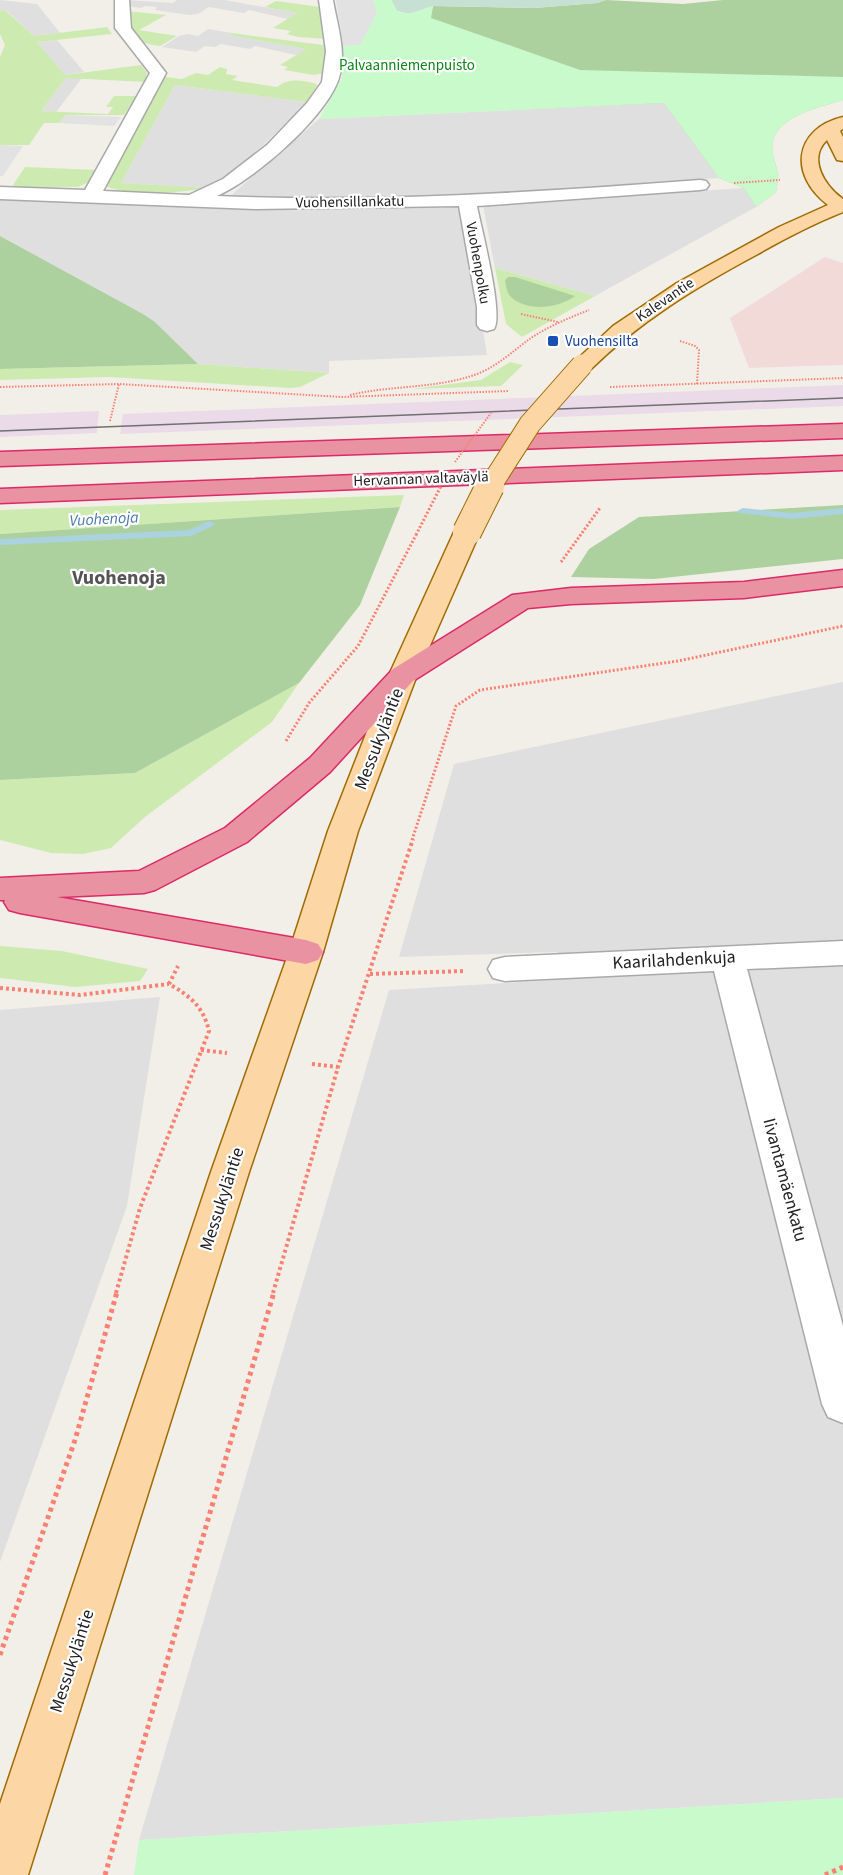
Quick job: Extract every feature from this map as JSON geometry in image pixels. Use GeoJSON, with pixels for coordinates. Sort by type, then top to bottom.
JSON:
{"type":"FeatureCollection","features":[{"type":"Feature","properties":{"kind":"highway","name":"Hervannan valtaväylä"},"geometry":{"type":"LineString","coordinates":[[0,459],[843,431]]}},
{"type":"Feature","properties":{"kind":"highway","name":"Hervannan valtaväylä"},"geometry":{"type":"LineString","coordinates":[[0,496],[843,463]]}},
{"type":"Feature","properties":{"kind":"highway"},"geometry":{"type":"LineString","coordinates":[[0,889],[144,882],[182,865],[236,835],[274,805],[320,765],[403,675],[521,600],[744,590],[843,578]]}},
{"type":"Feature","properties":{"kind":"highway"},"geometry":{"type":"LineString","coordinates":[[0,899],[306,952]]}},
{"type":"Feature","properties":{"kind":"main road"},"geometry":{"type":"LineString","coordinates":[[842,206],[819,189],[812,176],[810,148],[815,141],[837,126],[843,156]]}},
{"type":"Feature","properties":{"kind":"main road","name":"Kalevantie"},"geometry":{"type":"LineString","coordinates":[[467,532],[490,482],[519,436],[548,399],[597,350],[653,306],[703,275],[795,226],[842,206]]}},
{"type":"Feature","properties":{"kind":"main road","name":"Messukyläntie"},"geometry":{"type":"LineString","coordinates":[[2,1875],[230,1172],[306,952],[343,831],[403,675],[467,532]]}},
{"type":"Feature","properties":{"kind":"street"},"geometry":{"type":"LineString","coordinates":[[92,194],[158,73],[123,28],[122,0]]}},
{"type":"Feature","properties":{"kind":"street"},"geometry":{"type":"LineString","coordinates":[[191,199],[234,181],[303,119],[322,94],[330,82],[334,65],[334,44],[326,0]]}},
{"type":"Feature","properties":{"kind":"street","name":"Vuohensillankatu"},"geometry":{"type":"LineString","coordinates":[[0,193],[92,194],[299,203],[467,201],[700,185]]}},
{"type":"Feature","properties":{"kind":"street","name":"Vuohenpolku"},"geometry":{"type":"LineString","coordinates":[[467,201],[487,307],[487,325]]}},
{"type":"Feature","properties":{"kind":"street","name":"Kaarilahdenkuja"},"geometry":{"type":"LineString","coordinates":[[505,969],[843,953]]}},
{"type":"Feature","properties":{"kind":"street","name":"Iivantamäenkatu"},"geometry":{"type":"LineString","coordinates":[[727,957],[842,1393]]}},
{"type":"Feature","properties":{"kind":"path"},"geometry":{"type":"LineString","coordinates":[[700,185],[788,179]]}},
{"type":"Feature","properties":{"kind":"path"},"geometry":{"type":"LineString","coordinates":[[342,397],[368,390],[474,375],[495,365],[539,333],[565,319],[592,309]]}},
{"type":"Feature","properties":{"kind":"path"},"geometry":{"type":"LineString","coordinates":[[680,341],[695,346],[699,350],[698,384]]}},
{"type":"Feature","properties":{"kind":"path"},"geometry":{"type":"LineString","coordinates":[[603,387],[843,378]]}},
{"type":"Feature","properties":{"kind":"path"},"geometry":{"type":"LineString","coordinates":[[0,387],[119,384],[342,397],[509,391]]}},
{"type":"Feature","properties":{"kind":"path"},"geometry":{"type":"LineString","coordinates":[[557,568],[598,508]]}},
{"type":"Feature","properties":{"kind":"path"},"geometry":{"type":"LineString","coordinates":[[280,751],[309,703],[358,646],[416,535]]}},
{"type":"Feature","properties":{"kind":"path"},"geometry":{"type":"LineString","coordinates":[[105,1875],[173,1646],[338,1067],[456,706],[480,690],[678,661],[843,626]]}},
{"type":"Feature","properties":{"kind":"path"},"geometry":{"type":"LineString","coordinates":[[169,984],[195,932]]}},
{"type":"Feature","properties":{"kind":"path"},"geometry":{"type":"LineString","coordinates":[[370,974],[505,969]]}},
{"type":"Feature","properties":{"kind":"path"},"geometry":{"type":"LineString","coordinates":[[0,988],[80,995],[169,984],[195,999],[206,1012],[208,1031],[140,1208],[75,1440],[0,1655]]}},
{"type":"Feature","properties":{"kind":"path"},"geometry":{"type":"LineString","coordinates":[[825,1875],[843,1867]]}},
{"type":"Feature","properties":{"kind":"shaded area"},"geometry":{"type":"Polygon","coordinates":[[[0,0],[37,4],[60,33],[34,36],[7,11],[0,10],[0,0]]]}},
{"type":"Feature","properties":{"kind":"shaded area"},"geometry":{"type":"Polygon","coordinates":[[[127,0],[173,3],[177,0],[224,0],[297,13],[288,19],[249,10],[244,13],[209,7],[198,14],[189,15],[155,10],[157,7],[126,6],[127,0]]]}},
{"type":"Feature","properties":{"kind":"shaded area"},"geometry":{"type":"Polygon","coordinates":[[[336,0],[373,0],[377,13],[360,45],[343,46],[336,0]]]}},
{"type":"Feature","properties":{"kind":"shaded area"},"geometry":{"type":"Polygon","coordinates":[[[208,29],[307,49],[296,55],[255,46],[250,49],[221,44],[215,47],[205,46],[196,52],[162,47],[179,36],[187,34],[198,36],[208,29]]]}},
{"type":"Feature","properties":{"kind":"shaded area"},"geometry":{"type":"Polygon","coordinates":[[[57,40],[84,72],[65,75],[37,42],[57,40]]]}},
{"type":"Feature","properties":{"kind":"shaded area"},"geometry":{"type":"Polygon","coordinates":[[[66,78],[82,78],[56,112],[41,111],[66,78]]]}},
{"type":"Feature","properties":{"kind":"shaded area"},"geometry":{"type":"Polygon","coordinates":[[[175,85],[307,102],[241,167],[210,188],[121,183],[175,85]]]}},
{"type":"Feature","properties":{"kind":"shaded area"},"geometry":{"type":"Polygon","coordinates":[[[664,103],[719,178],[438,197],[337,200],[229,197],[319,119],[664,103]]]}},
{"type":"Feature","properties":{"kind":"shaded area"},"geometry":{"type":"Polygon","coordinates":[[[66,115],[121,117],[114,126],[59,123],[66,115]]]}},
{"type":"Feature","properties":{"kind":"shaded area"},"geometry":{"type":"Polygon","coordinates":[[[0,145],[23,146],[3,176],[0,176],[0,145]]]}},
{"type":"Feature","properties":{"kind":"shaded area"},"geometry":{"type":"Polygon","coordinates":[[[744,188],[756,207],[595,296],[495,268],[483,205],[744,188]]]}},
{"type":"Feature","properties":{"kind":"shaded area"},"geometry":{"type":"Polygon","coordinates":[[[0,198],[293,208],[463,208],[487,355],[329,361],[329,373],[198,364],[155,322],[143,314],[0,236],[0,198]]]}},
{"type":"Feature","properties":{"kind":"shaded area"},"geometry":{"type":"Polygon","coordinates":[[[825,257],[843,263],[843,365],[749,368],[730,318],[825,257]]]}},
{"type":"Feature","properties":{"kind":"shaded area"},"geometry":{"type":"Polygon","coordinates":[[[843,385],[843,406],[120,434],[123,414],[843,385]]]}},
{"type":"Feature","properties":{"kind":"shaded area"},"geometry":{"type":"Polygon","coordinates":[[[99,411],[97,433],[0,437],[0,415],[99,411]]]}},
{"type":"Feature","properties":{"kind":"shaded area"},"geometry":{"type":"Polygon","coordinates":[[[843,682],[843,1798],[139,1840],[389,990],[554,980],[557,952],[399,957],[454,764],[843,682]]]}},
{"type":"Feature","properties":{"kind":"shaded area"},"geometry":{"type":"Polygon","coordinates":[[[160,997],[127,1206],[0,1562],[0,1010],[160,997]]]}},
{"type":"Feature","properties":{"kind":"green space","name":"Palvaanniemenpuisto"},"geometry":{"type":"Polygon","coordinates":[[[373,0],[391,0],[397,11],[402,13],[415,12],[433,6],[431,18],[580,70],[843,77],[843,100],[802,113],[792,118],[777,132],[772,145],[778,175],[776,192],[756,207],[744,188],[719,178],[664,103],[319,119],[342,78],[343,46],[360,45],[377,13],[373,0]]]}},
{"type":"Feature","properties":{"kind":"green space"},"geometry":{"type":"Polygon","coordinates":[[[391,0],[606,0],[597,3],[534,8],[433,6],[410,14],[397,11],[391,0]]]}},
{"type":"Feature","properties":{"kind":"green space"},"geometry":{"type":"Polygon","coordinates":[[[606,0],[683,4],[723,0],[843,0],[843,100],[802,113],[792,118],[777,132],[772,145],[778,175],[776,192],[756,207],[744,188],[719,178],[664,103],[503,110],[430,18],[433,6],[534,8],[597,3],[606,0]]]}},
{"type":"Feature","properties":{"kind":"green space"},"geometry":{"type":"Polygon","coordinates":[[[276,1],[320,7],[327,39],[298,37],[287,34],[291,31],[273,28],[297,13],[265,7],[276,1]]]}},
{"type":"Feature","properties":{"kind":"green space"},"geometry":{"type":"Polygon","coordinates":[[[0,10],[6,11],[34,36],[107,27],[112,34],[37,42],[65,75],[141,65],[147,73],[145,82],[66,78],[41,111],[108,114],[113,107],[106,107],[114,96],[137,96],[124,115],[66,115],[59,123],[44,123],[29,145],[0,145],[0,57],[5,45],[0,34],[0,10]]]}},
{"type":"Feature","properties":{"kind":"green space"},"geometry":{"type":"Polygon","coordinates":[[[126,11],[166,15],[139,30],[177,36],[160,46],[145,43],[131,32],[126,11]]]}},
{"type":"Feature","properties":{"kind":"green space"},"geometry":{"type":"Polygon","coordinates":[[[232,33],[323,45],[327,48],[324,73],[314,75],[284,70],[288,67],[280,65],[306,49],[229,35],[232,33]]]}},
{"type":"Feature","properties":{"kind":"green space"},"geometry":{"type":"Polygon","coordinates":[[[220,67],[227,69],[226,74],[238,76],[232,80],[277,87],[286,82],[301,81],[317,86],[307,102],[175,85],[121,183],[210,188],[143,193],[116,190],[105,186],[165,77],[182,79],[196,73],[208,75],[220,67]]]}},
{"type":"Feature","properties":{"kind":"green space"},"geometry":{"type":"Polygon","coordinates":[[[25,167],[98,170],[91,181],[78,187],[16,187],[13,185],[25,167]]]}},
{"type":"Feature","properties":{"kind":"green space"},"geometry":{"type":"Polygon","coordinates":[[[0,236],[143,314],[155,322],[198,364],[0,369],[0,236]]]}},
{"type":"Feature","properties":{"kind":"green space"},"geometry":{"type":"Polygon","coordinates":[[[495,268],[595,296],[522,337],[506,324],[495,268]]]}},
{"type":"Feature","properties":{"kind":"green space"},"geometry":{"type":"Polygon","coordinates":[[[508,277],[515,277],[575,296],[553,306],[527,305],[512,298],[509,294],[505,280],[508,277]]]}},
{"type":"Feature","properties":{"kind":"green space"},"geometry":{"type":"Polygon","coordinates":[[[510,362],[523,365],[501,386],[412,389],[481,380],[510,362]]]}},
{"type":"Feature","properties":{"kind":"green space"},"geometry":{"type":"Polygon","coordinates":[[[198,364],[329,373],[300,387],[291,388],[109,377],[0,380],[0,369],[198,364]]]}},
{"type":"Feature","properties":{"kind":"green space"},"geometry":{"type":"Polygon","coordinates":[[[404,495],[400,507],[0,534],[0,510],[404,495]]]}},
{"type":"Feature","properties":{"kind":"green space"},"geometry":{"type":"Polygon","coordinates":[[[843,505],[843,559],[654,579],[571,577],[589,549],[639,517],[843,505]]]}},
{"type":"Feature","properties":{"kind":"green space"},"geometry":{"type":"Polygon","coordinates":[[[400,507],[360,605],[299,683],[135,773],[0,780],[0,534],[400,507]]]}},
{"type":"Feature","properties":{"kind":"green space"},"geometry":{"type":"Polygon","coordinates":[[[299,683],[272,722],[145,817],[111,848],[83,854],[51,853],[0,840],[0,780],[135,773],[299,683]]]}},
{"type":"Feature","properties":{"kind":"green space"},"geometry":{"type":"Polygon","coordinates":[[[0,946],[62,951],[148,969],[140,981],[75,987],[0,978],[0,946]]]}},
{"type":"Feature","properties":{"kind":"green space"},"geometry":{"type":"Polygon","coordinates":[[[843,1798],[843,1875],[134,1875],[139,1840],[843,1798]]]}},
{"type":"Feature","properties":{"kind":"waterway","name":"Vuohenoja"},"geometry":{"type":"LineString","coordinates":[[743,511],[792,516],[843,511]]}},
{"type":"Feature","properties":{"kind":"waterway","name":"Vuohenoja"},"geometry":{"type":"LineString","coordinates":[[0,542],[191,533],[209,524]]}},
{"type":"Feature","properties":{"kind":"tram line"},"geometry":{"type":"LineString","coordinates":[[0,431],[843,398]]}},
{"type":"Feature","properties":{"kind":"place","name":"Vuohensilta"},"geometry":{"type":"Point","coordinates":[553,341]}},
{"type":"Feature","properties":{"kind":"district","name":"Vuohenoja"},"geometry":{"type":"Point","coordinates":[119,578]}}]}
